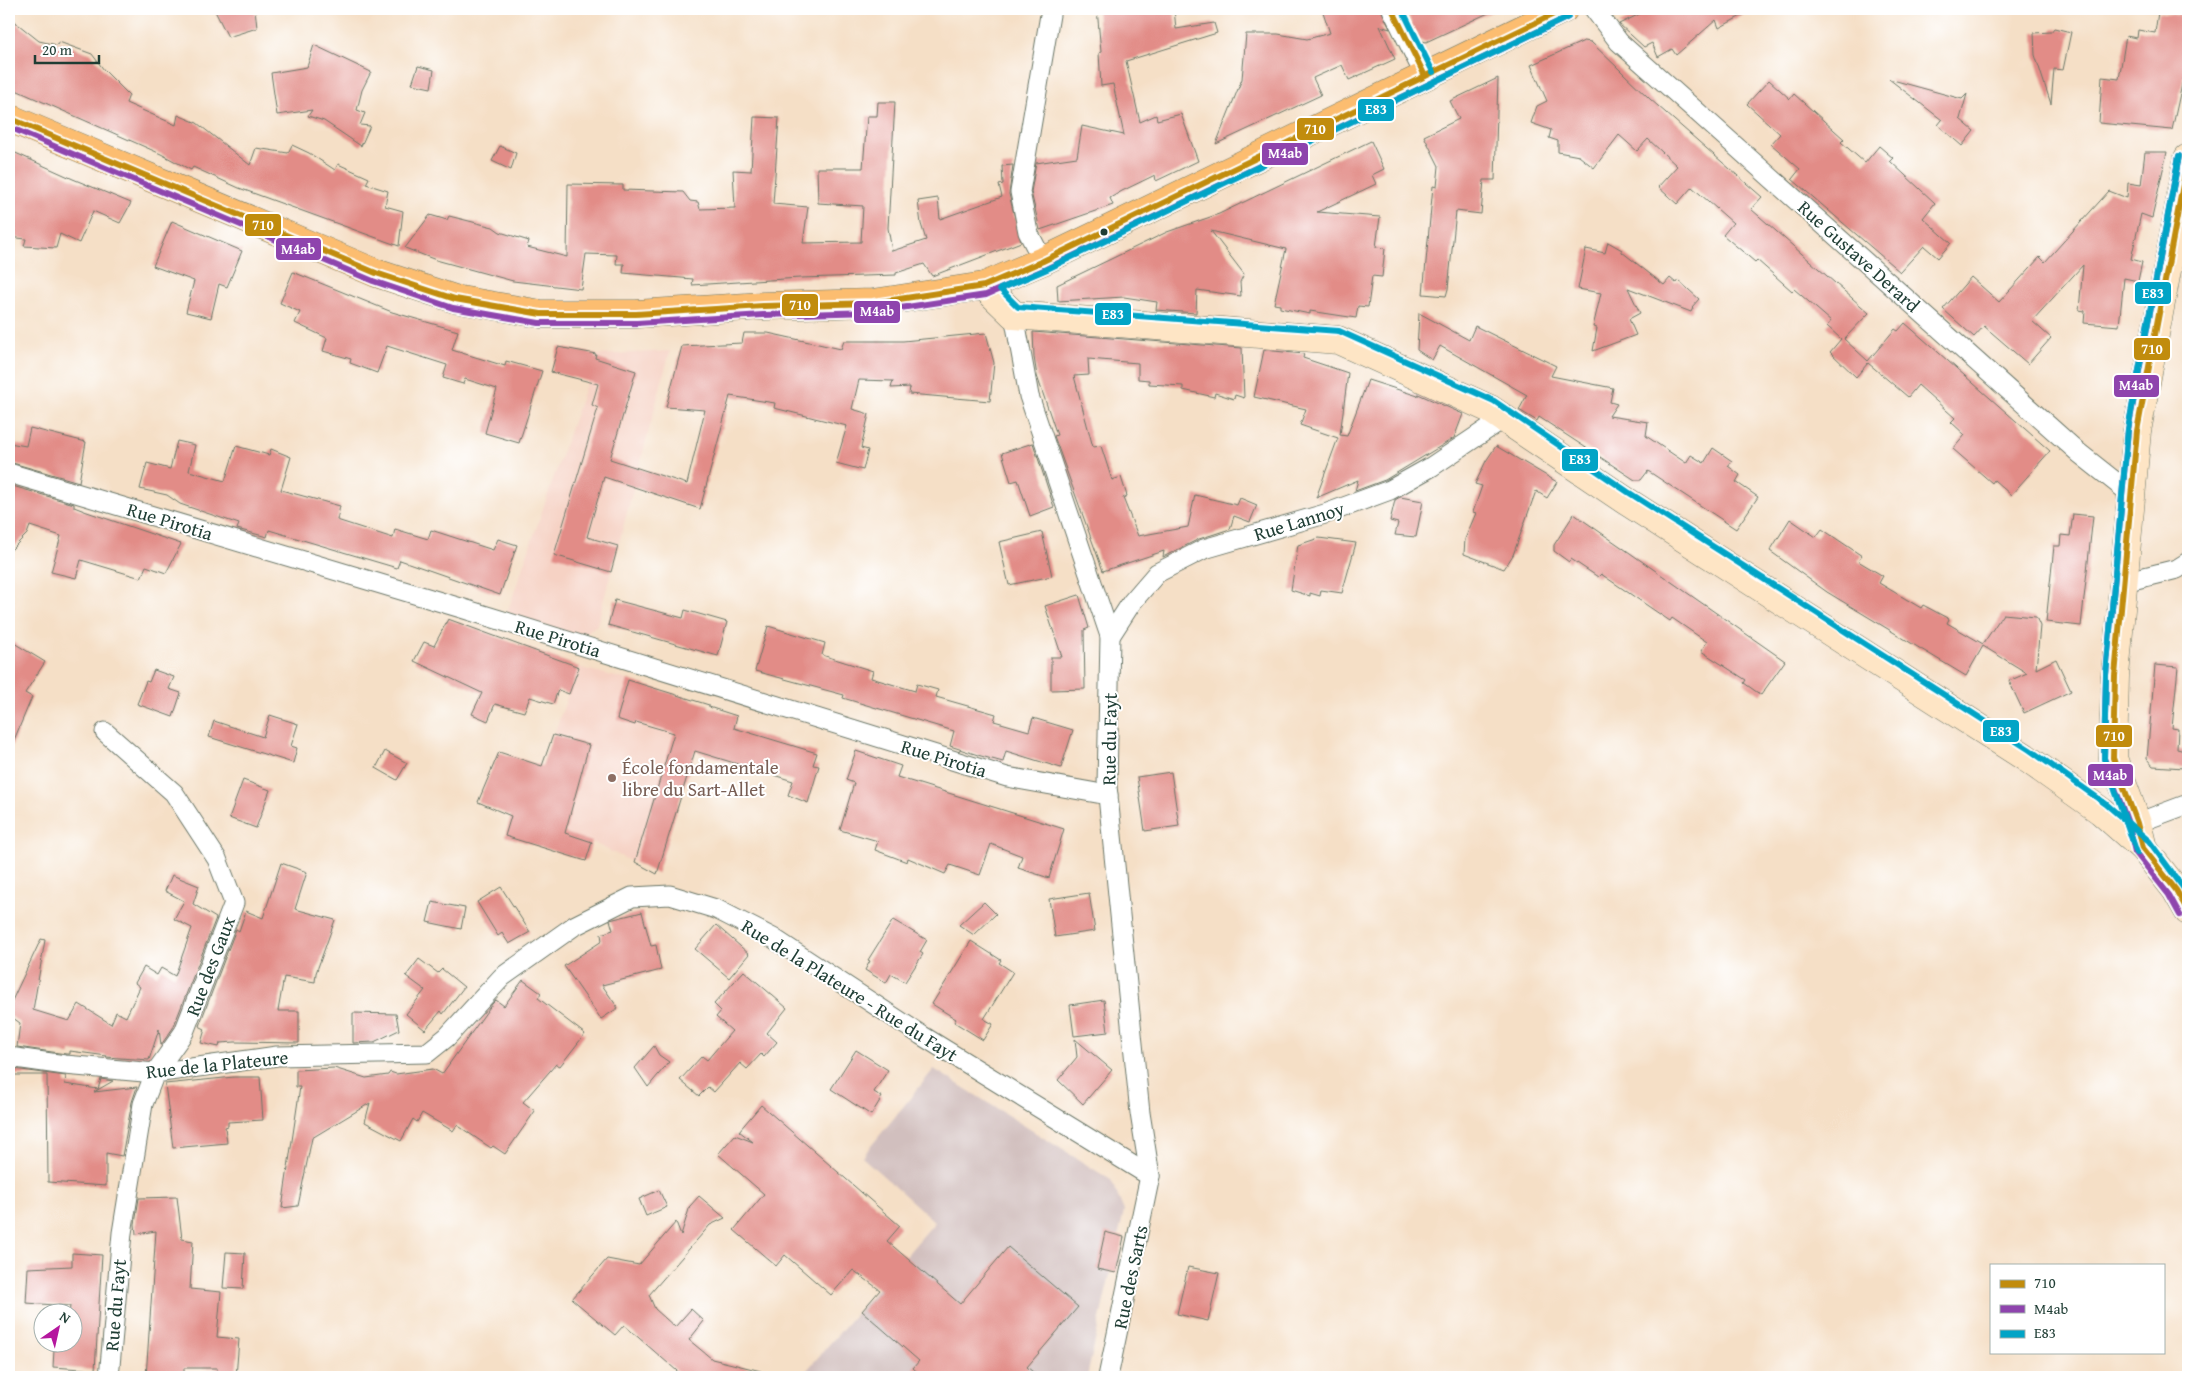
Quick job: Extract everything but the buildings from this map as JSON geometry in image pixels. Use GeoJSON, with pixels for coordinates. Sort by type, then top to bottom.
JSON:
{"type":"FeatureCollection","features":[{"type":"Feature","properties":{"kind":"main road"},"geometry":{"type":"LineString","coordinates":[[9,118],[376,273],[456,299],[541,314],[636,314],[763,306],[873,303],[984,286],[1043,261],[1564,9]]}},
{"type":"Feature","properties":{"kind":"street"},"geometry":{"type":"LineString","coordinates":[[1043,261],[1028,232],[1020,192],[1051,9]]}},
{"type":"Feature","properties":{"kind":"street"},"geometry":{"type":"LineString","coordinates":[[1392,9],[1424,76]]}},
{"type":"Feature","properties":{"kind":"street","name":"Rue Gustave Derard"},"geometry":{"type":"LineString","coordinates":[[1594,9],[1619,42],[2079,453],[2132,495]]}},
{"type":"Feature","properties":{"kind":"street"},"geometry":{"type":"LineString","coordinates":[[2188,158],[2137,431],[2115,676],[2113,758],[2140,836],[2188,911]]}},
{"type":"Feature","properties":{"kind":"street"},"geometry":{"type":"LineString","coordinates":[[984,286],[1014,315],[1338,340],[1490,409],[1623,499],[2024,756],[2101,811],[2140,836]]}},
{"type":"Feature","properties":{"kind":"street","name":"Rue du Fayt"},"geometry":{"type":"LineString","coordinates":[[1014,315],[1029,396],[1110,636],[1108,795],[1140,1113],[1150,1176]]}},
{"type":"Feature","properties":{"kind":"street","name":"Rue Lannoy"},"geometry":{"type":"LineString","coordinates":[[1110,636],[1132,602],[1157,573],[1204,549],[1325,514],[1390,490],[1431,467],[1504,418]]}},
{"type":"Feature","properties":{"kind":"street","name":"Rue Pirotia"},"geometry":{"type":"LineString","coordinates":[[9,473],[461,608],[1007,777],[1108,795]]}},
{"type":"Feature","properties":{"kind":"street"},"geometry":{"type":"LineString","coordinates":[[2124,582],[2177,569],[2188,562]]}},
{"type":"Feature","properties":{"kind":"street","name":"Rue des Gaux"},"geometry":{"type":"LineString","coordinates":[[105,732],[174,793],[218,859],[234,903],[184,1032],[155,1073],[143,1104],[122,1233]]}},
{"type":"Feature","properties":{"kind":"street"},"geometry":{"type":"LineString","coordinates":[[2140,836],[2188,804]]}},
{"type":"Feature","properties":{"kind":"street","name":"Rue de la Plateure - Rue du Fayt"},"geometry":{"type":"LineString","coordinates":[[427,1053],[447,1037],[502,977],[574,926],[632,897],[670,895],[716,909],[773,938],[921,1036],[1150,1176]]}},
{"type":"Feature","properties":{"kind":"street","name":"Rue de la Plateure"},"geometry":{"type":"LineString","coordinates":[[9,1058],[65,1066],[155,1073],[277,1056],[427,1053]]}},
{"type":"Feature","properties":{"kind":"street","name":"Rue des Sarts"},"geometry":{"type":"LineString","coordinates":[[1108,1377],[1150,1176]]}},
{"type":"Feature","properties":{"kind":"street","name":"Rue du Fayt"},"geometry":{"type":"LineString","coordinates":[[109,1377],[122,1233]]}},
{"type":"Feature","properties":{"kind":"shaded area"},"geometry":{"type":"Polygon","coordinates":[[[670,351],[597,625],[578,638],[506,616],[596,355],[670,351]]]}},
{"type":"Feature","properties":{"kind":"shaded area","name":"École fondamentale libre du Sart-Allet"},"geometry":{"type":"Polygon","coordinates":[[[578,667],[709,705],[656,874],[592,842],[523,821],[578,667]]]}},
{"type":"Feature","properties":{"kind":"shaded area"},"geometry":{"type":"Polygon","coordinates":[[[934,1069],[1111,1180],[1124,1211],[1087,1377],[801,1377],[935,1222],[862,1157],[934,1069]]]}},
{"type":"Feature","properties":{"kind":"transit line","name":"710"},"geometry":{"type":"LineString","coordinates":[[1392,9],[1425,76]]}},
{"type":"Feature","properties":{"kind":"transit line","name":"E83"},"geometry":{"type":"LineString","coordinates":[[1402,9],[1433,72]]}},
{"type":"Feature","properties":{"kind":"transit line","name":"710"},"geometry":{"type":"LineString","coordinates":[[9,118],[376,273],[455,299],[541,314],[636,314],[763,306],[873,303],[984,286],[1043,261],[1564,9]]}},
{"type":"Feature","properties":{"kind":"transit line","name":"M4ab"},"geometry":{"type":"LineString","coordinates":[[9,127],[373,281],[453,308],[539,323],[637,323],[763,315],[874,312],[986,295],[1046,269],[1568,17]]}},
{"type":"Feature","properties":{"kind":"transit line","name":"E83"},"geometry":{"type":"LineString","coordinates":[[1568,17],[1047,269],[1000,289],[1018,307],[1339,331],[1494,401],[1628,492],[2030,750],[2106,804],[2149,841],[2188,894]]}},
{"type":"Feature","properties":{"kind":"transit line","name":"M4ab"},"geometry":{"type":"LineString","coordinates":[[2179,156],[2128,430],[2106,675],[2104,758],[2129,826],[2135,852],[2169,895],[2180,915]]}},
{"type":"Feature","properties":{"kind":"transit line","name":"E83"},"geometry":{"type":"LineString","coordinates":[[2137,853],[2104,759],[2106,675],[2128,429],[2179,156]]}},
{"type":"Feature","properties":{"kind":"transit line","name":"710"},"geometry":{"type":"LineString","coordinates":[[2188,158],[2137,431],[2115,676],[2113,758],[2137,823],[2143,848],[2176,890],[2188,911]]}},
{"type":"Feature","properties":{"kind":"place","name":"École fondamentale libre du Sart-Allet"},"geometry":{"type":"Point","coordinates":[612,778]}}]}
